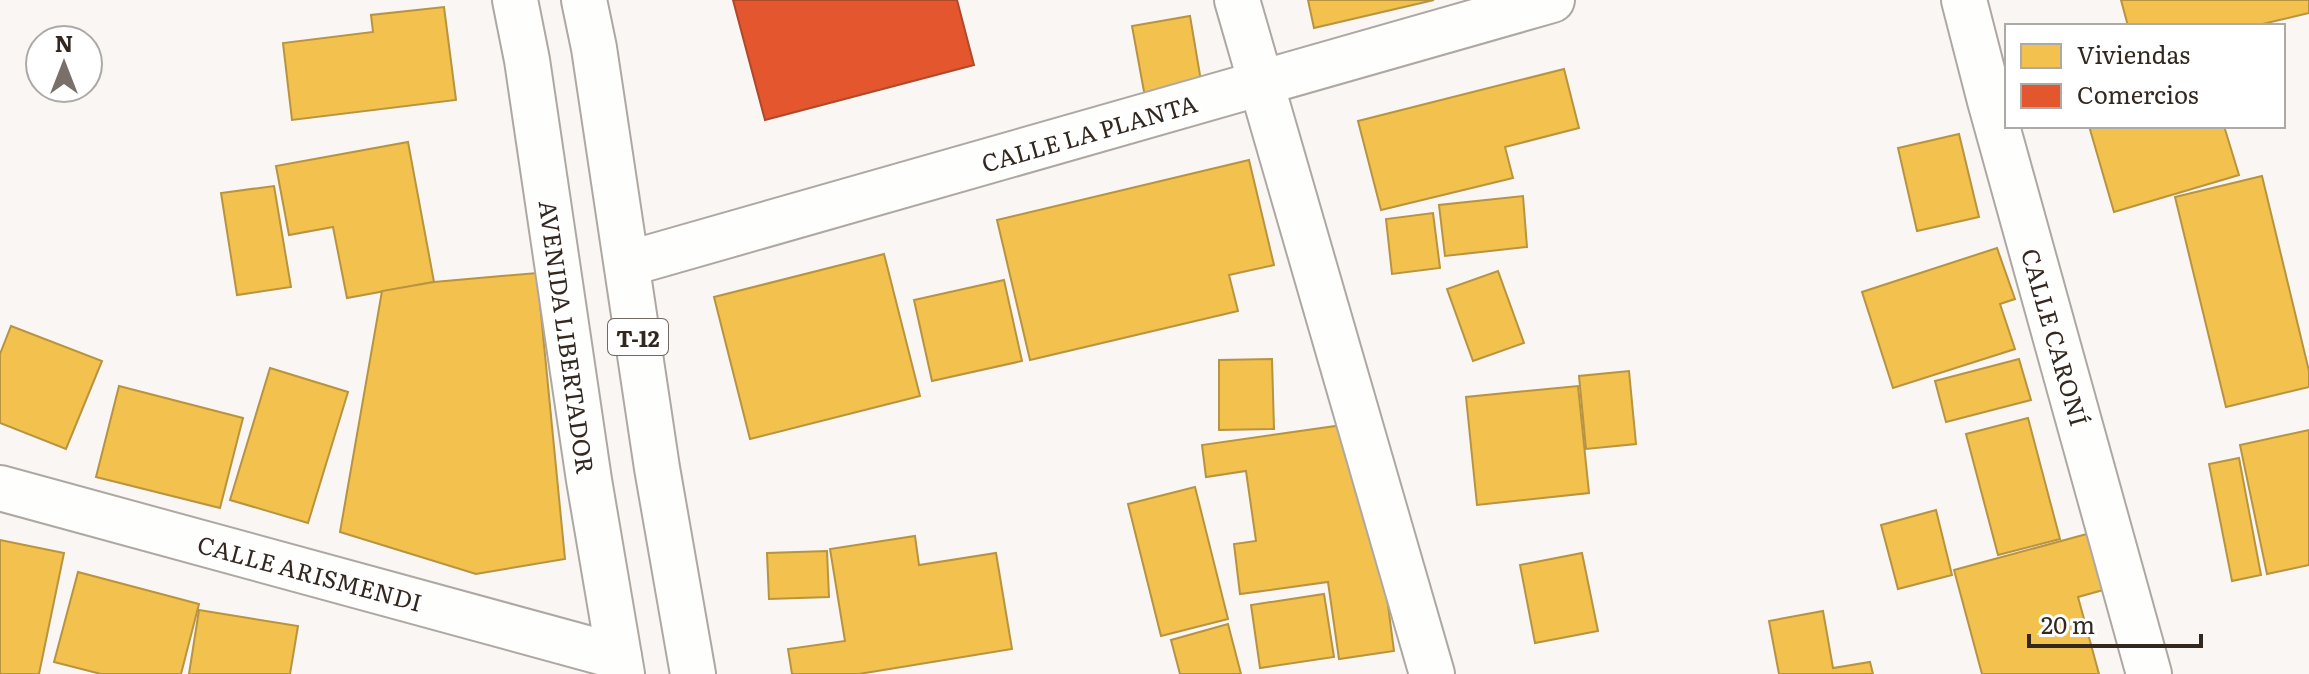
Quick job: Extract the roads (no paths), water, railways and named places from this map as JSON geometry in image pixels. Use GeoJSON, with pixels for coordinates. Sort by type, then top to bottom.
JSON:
{"type":"FeatureCollection","features":[{"type":"Feature","properties":{"kind":"main road","name":"AVENIDA LIBERTADOR"},"geometry":{"type":"LineString","coordinates":[[515,0],[527,60],[589,480],[621,665]]}},
{"type":"Feature","properties":{"kind":"main road","name":"T-12"},"geometry":{"type":"LineString","coordinates":[[584,0],[594,48],[657,468],[693,674]]}},
{"type":"Feature","properties":{"kind":"main road"},"geometry":{"type":"LineString","coordinates":[[1237,0],[1432,674]]}},
{"type":"Feature","properties":{"kind":"main road","name":"CALLE LA PLANTA"},"geometry":{"type":"LineString","coordinates":[[627,264],[1552,0]]}},
{"type":"Feature","properties":{"kind":"main road","name":"CALLE CARONÍ"},"geometry":{"type":"LineString","coordinates":[[1964,0],[2149,674]]}},
{"type":"Feature","properties":{"kind":"main road","name":"CALLE ARISMENDI"},"geometry":{"type":"LineString","coordinates":[[0,488],[621,665]]}}]}
